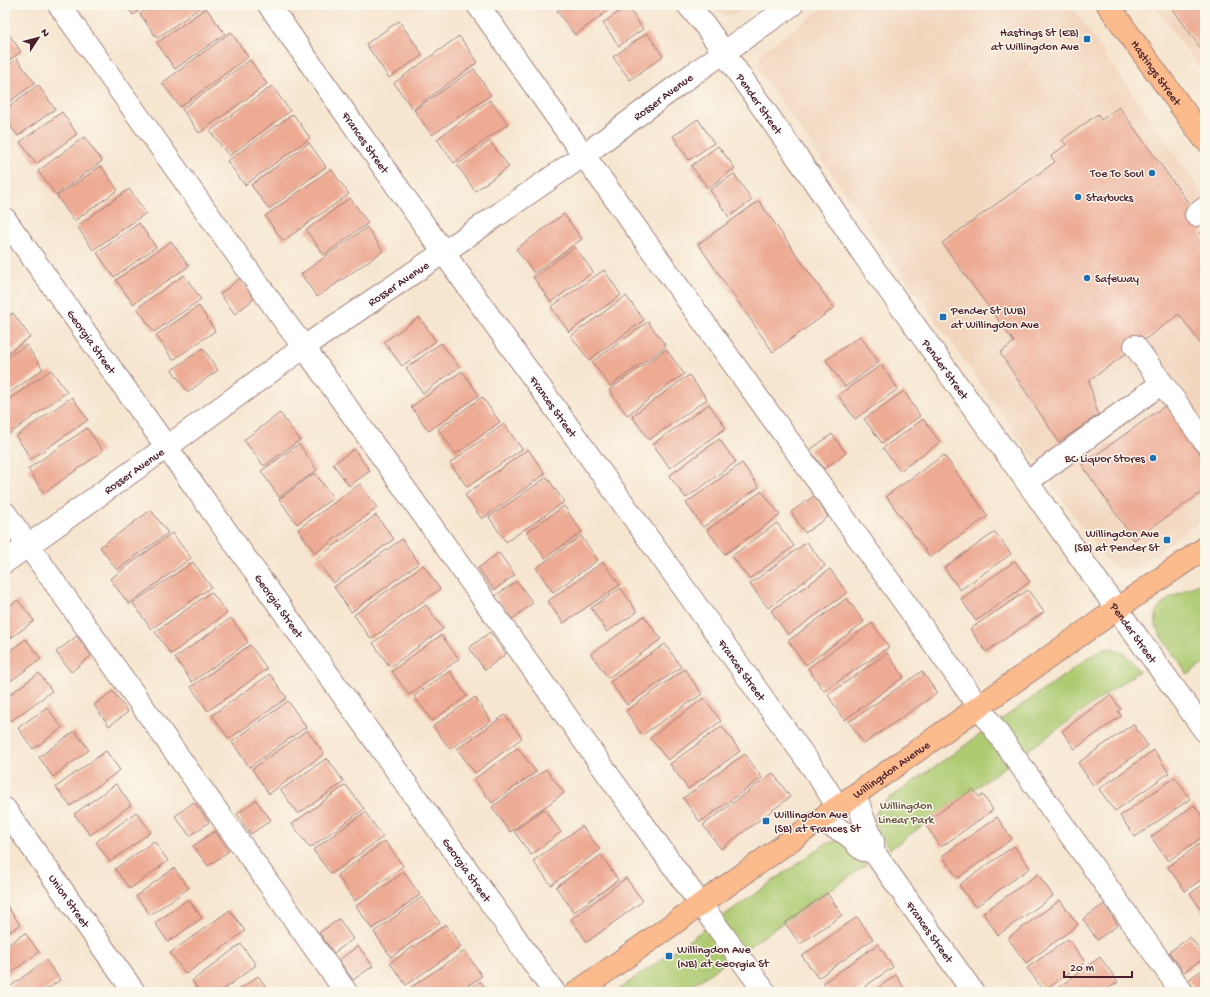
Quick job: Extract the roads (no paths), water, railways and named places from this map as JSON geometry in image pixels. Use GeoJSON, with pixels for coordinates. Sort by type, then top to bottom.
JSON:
{"type":"FeatureCollection","features":[{"type":"Feature","properties":{"kind":"main road","name":"Hastings Street"},"geometry":{"type":"LineString","coordinates":[[1108,5],[1205,140]]}},
{"type":"Feature","properties":{"kind":"main road","name":"Willingdon Avenue"},"geometry":{"type":"LineString","coordinates":[[577,992],[1205,548]]}},
{"type":"Feature","properties":{"kind":"street"},"geometry":{"type":"LineString","coordinates":[[59,5],[765,992]]}},
{"type":"Feature","properties":{"kind":"street","name":"Frances Street"},"geometry":{"type":"LineString","coordinates":[[269,5],[817,774],[847,801],[863,818],[873,841],[873,851],[973,992]]}},
{"type":"Feature","properties":{"kind":"street"},"geometry":{"type":"LineString","coordinates":[[478,5],[1182,992]]}},
{"type":"Feature","properties":{"kind":"street","name":"Pender Street"},"geometry":{"type":"LineString","coordinates":[[688,5],[704,24],[866,258],[1205,730]]}},
{"type":"Feature","properties":{"kind":"street","name":"Rosser Avenue"},"geometry":{"type":"LineString","coordinates":[[5,562],[304,347],[584,155],[693,74],[792,5]]}},
{"type":"Feature","properties":{"kind":"street","name":"Georgia Street"},"geometry":{"type":"LineString","coordinates":[[5,219],[554,992]]}},
{"type":"Feature","properties":{"kind":"street"},"geometry":{"type":"LineString","coordinates":[[1135,346],[1205,442]]}},
{"type":"Feature","properties":{"kind":"street"},"geometry":{"type":"LineString","coordinates":[[1027,482],[1162,383]]}},
{"type":"Feature","properties":{"kind":"street"},"geometry":{"type":"LineString","coordinates":[[5,513],[346,992]]}},
{"type":"Feature","properties":{"kind":"street","name":"Union Street"},"geometry":{"type":"LineString","coordinates":[[5,809],[134,992]]}},
{"type":"Feature","properties":{"kind":"street","name":"Frances Street"},"geometry":{"type":"LineString","coordinates":[[820,820],[845,833],[863,850],[873,851]]}},
{"type":"Feature","properties":{"kind":"place","name":"Hastings St (EB) at Willingdon Ave"},"geometry":{"type":"Point","coordinates":[1087,39]}},
{"type":"Feature","properties":{"kind":"place","name":"Toe To Soul"},"geometry":{"type":"Point","coordinates":[1152,173]}},
{"type":"Feature","properties":{"kind":"place","name":"Starbucks"},"geometry":{"type":"Point","coordinates":[1078,197]}},
{"type":"Feature","properties":{"kind":"place","name":"Safeway"},"geometry":{"type":"Point","coordinates":[1087,278]}},
{"type":"Feature","properties":{"kind":"place","name":"Pender St (WB) at Willingdon Ave"},"geometry":{"type":"Point","coordinates":[943,317]}},
{"type":"Feature","properties":{"kind":"place","name":"BC Liquor Stores"},"geometry":{"type":"Point","coordinates":[1153,458]}},
{"type":"Feature","properties":{"kind":"place","name":"Willingdon Ave (SB) at Pender St"},"geometry":{"type":"Point","coordinates":[1167,540]}},
{"type":"Feature","properties":{"kind":"place","name":"Willingdon Ave (SB) at Frances St"},"geometry":{"type":"Point","coordinates":[766,821]}},
{"type":"Feature","properties":{"kind":"place","name":"Willingdon Ave (NB) at Georgia St"},"geometry":{"type":"Point","coordinates":[669,956]}},
{"type":"Feature","properties":{"kind":"park label","name":"Willingdon Linear Park"},"geometry":{"type":"Point","coordinates":[906,812]}}]}
